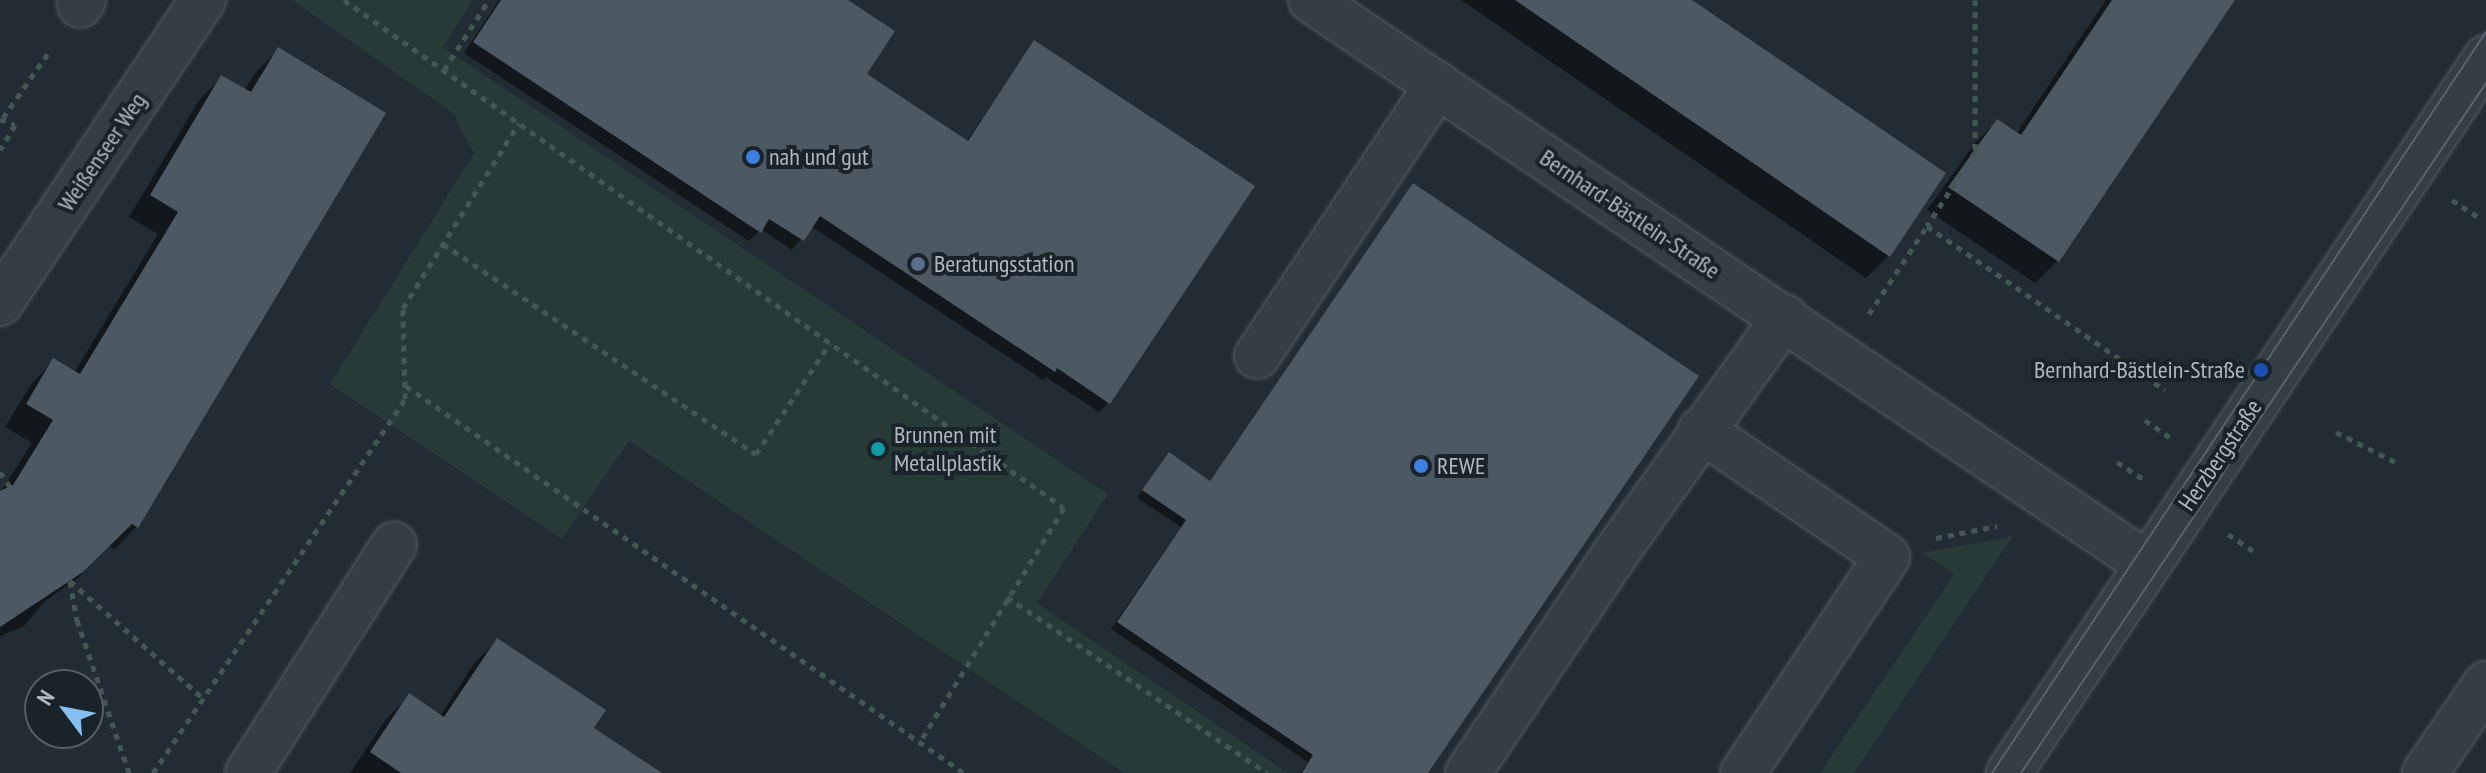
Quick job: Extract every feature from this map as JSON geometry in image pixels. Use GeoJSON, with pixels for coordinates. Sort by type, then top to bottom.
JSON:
{"type":"FeatureCollection","features":[{"type":"Feature","properties":{"kind":"street","name":"Weißenseer Weg"},"geometry":{"type":"LineString","coordinates":[[0,303],[203,0]]}},
{"type":"Feature","properties":{"kind":"street","name":"Bernhard-Bästlein-Straße"},"geometry":{"type":"LineString","coordinates":[[1311,0],[2147,564]]}},
{"type":"Feature","properties":{"kind":"street","name":"Herzbergstraße"},"geometry":{"type":"LineString","coordinates":[[2009,773],[2486,58]]}},
{"type":"Feature","properties":{"kind":"street"},"geometry":{"type":"LineString","coordinates":[[1257,356],[1438,85]]}},
{"type":"Feature","properties":{"kind":"street"},"geometry":{"type":"LineString","coordinates":[[1468,773],[1701,430],[1785,317]]}},
{"type":"Feature","properties":{"kind":"street"},"geometry":{"type":"LineString","coordinates":[[1701,430],[1887,557],[1743,773]]}},
{"type":"Feature","properties":{"kind":"street"},"geometry":{"type":"LineString","coordinates":[[248,773],[394,545]]}},
{"type":"Feature","properties":{"kind":"street"},"geometry":{"type":"LineString","coordinates":[[2425,773],[2486,684]]}},
{"type":"Feature","properties":{"kind":"path"},"geometry":{"type":"LineString","coordinates":[[344,0],[1064,508],[920,742]]}},
{"type":"Feature","properties":{"kind":"path"},"geometry":{"type":"LineString","coordinates":[[444,70],[489,0]]}},
{"type":"Feature","properties":{"kind":"path"},"geometry":{"type":"LineString","coordinates":[[1841,355],[1975,152],[1975,0]]}},
{"type":"Feature","properties":{"kind":"path"},"geometry":{"type":"LineString","coordinates":[[0,150],[15,125],[2,118],[82,2]]}},
{"type":"Feature","properties":{"kind":"path"},"geometry":{"type":"LineString","coordinates":[[153,773],[405,399],[403,308],[519,123]]}},
{"type":"Feature","properties":{"kind":"path"},"geometry":{"type":"LineString","coordinates":[[2442,193],[2481,219]]}},
{"type":"Feature","properties":{"kind":"path"},"geometry":{"type":"LineString","coordinates":[[1927,226],[2165,390]]}},
{"type":"Feature","properties":{"kind":"path"},"geometry":{"type":"LineString","coordinates":[[443,244],[756,454],[830,343]]}},
{"type":"Feature","properties":{"kind":"path"},"geometry":{"type":"LineString","coordinates":[[405,386],[964,773]]}},
{"type":"Feature","properties":{"kind":"path"},"geometry":{"type":"LineString","coordinates":[[2145,420],[2175,441]]}},
{"type":"Feature","properties":{"kind":"path"},"geometry":{"type":"LineString","coordinates":[[2336,432],[2397,463]]}},
{"type":"Feature","properties":{"kind":"path"},"geometry":{"type":"LineString","coordinates":[[0,472],[10,487]]}},
{"type":"Feature","properties":{"kind":"path"},"geometry":{"type":"LineString","coordinates":[[1887,557],[1926,540],[2009,524]]}},
{"type":"Feature","properties":{"kind":"path"},"geometry":{"type":"LineString","coordinates":[[129,773],[77,620],[70,581],[204,699]]}},
{"type":"Feature","properties":{"kind":"path"},"geometry":{"type":"LineString","coordinates":[[1007,597],[1267,773]]}},
{"type":"Feature","properties":{"kind":"green space"},"geometry":{"type":"Polygon","coordinates":[[[292,0],[473,0],[443,47],[1108,494],[1037,603],[1288,773],[1124,773],[629,441],[562,539],[330,384],[474,153],[456,121],[457,116],[292,0]]]}},
{"type":"Feature","properties":{"kind":"green space"},"geometry":{"type":"Polygon","coordinates":[[[2013,536],[1854,773],[1820,773],[1954,574],[1922,553],[2013,536]]]}},
{"type":"Feature","properties":{"kind":"building"},"geometry":{"type":"Polygon","coordinates":[[[501,0],[848,0],[895,31],[867,74],[968,141],[1034,40],[1255,186],[1110,404],[1057,368],[1055,372],[820,216],[804,241],[769,219],[761,233],[473,42],[501,0]]]}},
{"type":"Feature","properties":{"kind":"building"},"geometry":{"type":"Polygon","coordinates":[[[1515,0],[1692,0],[1946,173],[1890,257],[1515,0]]]}},
{"type":"Feature","properties":{"kind":"building"},"geometry":{"type":"Polygon","coordinates":[[[2112,0],[2235,0],[2059,262],[1948,187],[1997,119],[2021,135],[2112,0]]]}},
{"type":"Feature","properties":{"kind":"building"},"geometry":{"type":"Polygon","coordinates":[[[278,47],[386,113],[138,528],[132,524],[83,572],[0,627],[0,491],[13,485],[53,420],[26,404],[53,358],[80,374],[178,212],[150,195],[221,75],[251,92],[278,47]]]}},
{"type":"Feature","properties":{"kind":"building","name":"REWE"},"geometry":{"type":"Polygon","coordinates":[[[1413,183],[1699,376],[1428,773],[1302,773],[1313,755],[1117,622],[1186,520],[1142,490],[1169,452],[1210,481],[1413,183]]]}},
{"type":"Feature","properties":{"kind":"building"},"geometry":{"type":"Polygon","coordinates":[[[497,638],[606,710],[594,728],[662,773],[401,773],[370,752],[409,693],[444,717],[497,638]]]}},
{"type":"Feature","properties":{"kind":"tram line"},"geometry":{"type":"LineString","coordinates":[[1992,773],[2486,32]]}},
{"type":"Feature","properties":{"kind":"tram line"},"geometry":{"type":"LineString","coordinates":[[2021,773],[2486,83]]}},
{"type":"Feature","properties":{"kind":"place","name":"nah und gut"},"geometry":{"type":"Point","coordinates":[753,157]}},
{"type":"Feature","properties":{"kind":"place","name":"Beratungsstation"},"geometry":{"type":"Point","coordinates":[918,264]}},
{"type":"Feature","properties":{"kind":"place","name":"Bernhard-Bästlein-Straße"},"geometry":{"type":"Point","coordinates":[2261,370]}},
{"type":"Feature","properties":{"kind":"place","name":"Brunnen mit Metallplastik"},"geometry":{"type":"Point","coordinates":[878,449]}},
{"type":"Feature","properties":{"kind":"place","name":"REWE"},"geometry":{"type":"Point","coordinates":[1421,466]}}]}
